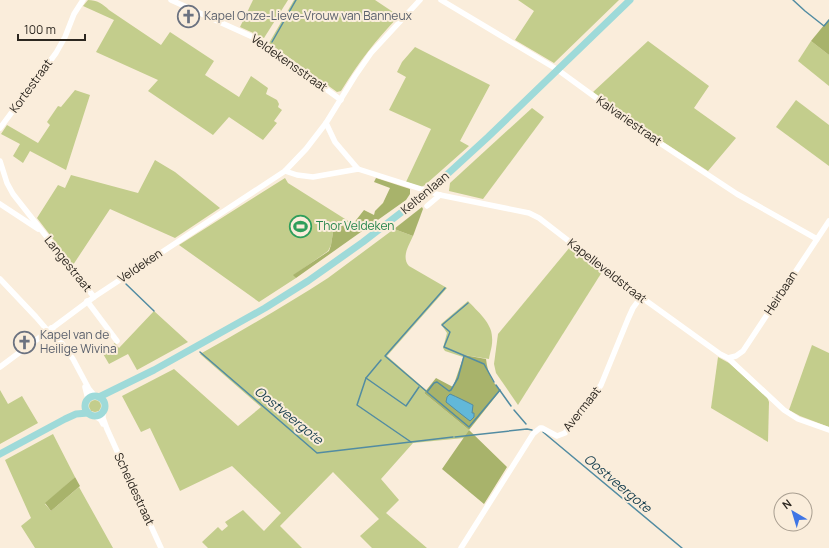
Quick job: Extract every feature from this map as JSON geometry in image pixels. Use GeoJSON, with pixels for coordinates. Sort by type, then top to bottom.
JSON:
{"type":"FeatureCollection","features":[{"type":"Feature","properties":{"kind":"main road","name":"Keltenlaan"},"geometry":{"type":"LineString","coordinates":[[0,454],[76,414],[91,414],[98,416],[103,413],[105,405],[116,392],[128,384],[228,329],[301,285],[352,250],[429,191],[488,137],[630,0]]}},
{"type":"Feature","properties":{"kind":"main road","name":"Keltenlaan"},"geometry":{"type":"LineString","coordinates":[[65,419],[81,408],[87,401],[128,384]]}},
{"type":"Feature","properties":{"kind":"main road"},"geometry":{"type":"LineString","coordinates":[[97,396],[103,400],[105,405]]}},
{"type":"Feature","properties":{"kind":"main road"},"geometry":{"type":"LineString","coordinates":[[87,401],[86,409],[91,414]]}},
{"type":"Feature","properties":{"kind":"street","name":"Kortestraat"},"geometry":{"type":"LineString","coordinates":[[0,128],[56,53],[65,37],[74,14],[83,0]]}},
{"type":"Feature","properties":{"kind":"street","name":"Veldekensstraat"},"geometry":{"type":"LineString","coordinates":[[170,0],[257,39],[341,100]]}},
{"type":"Feature","properties":{"kind":"street","name":"Veldeken"},"geometry":{"type":"LineString","coordinates":[[0,367],[88,301],[285,171],[306,149],[326,123],[371,53],[420,0]]}},
{"type":"Feature","properties":{"kind":"street","name":"Kalvariestraat"},"geometry":{"type":"LineString","coordinates":[[441,0],[558,70],[643,132],[737,194],[817,239]]}},
{"type":"Feature","properties":{"kind":"street"},"geometry":{"type":"LineString","coordinates":[[326,123],[335,142],[358,169]]}},
{"type":"Feature","properties":{"kind":"street","name":"Langestraat"},"geometry":{"type":"LineString","coordinates":[[0,160],[12,194],[94,297]]}},
{"type":"Feature","properties":{"kind":"street","name":"Kapelleveldstraat"},"geometry":{"type":"LineString","coordinates":[[358,169],[440,195],[521,211],[538,218],[641,297],[720,354],[728,358],[784,410],[798,419],[829,430]]}},
{"type":"Feature","properties":{"kind":"street"},"geometry":{"type":"LineString","coordinates":[[285,171],[297,175],[313,177],[358,169]]}},
{"type":"Feature","properties":{"kind":"street"},"geometry":{"type":"LineString","coordinates":[[427,206],[440,195]]}},
{"type":"Feature","properties":{"kind":"street","name":"Langestraat"},"geometry":{"type":"LineString","coordinates":[[0,204],[42,231]]}},
{"type":"Feature","properties":{"kind":"street","name":"Heirbaan"},"geometry":{"type":"LineString","coordinates":[[728,358],[736,356],[743,351],[829,221]]}},
{"type":"Feature","properties":{"kind":"street"},"geometry":{"type":"LineString","coordinates":[[0,279],[50,330],[72,359],[89,389],[97,396]]}},
{"type":"Feature","properties":{"kind":"street","name":"Avermaat"},"geometry":{"type":"LineString","coordinates":[[461,548],[533,434],[540,428],[557,436],[565,433],[601,385],[633,308],[641,297]]}},
{"type":"Feature","properties":{"kind":"street"},"geometry":{"type":"LineString","coordinates":[[88,301],[117,341]]}},
{"type":"Feature","properties":{"kind":"street"},"geometry":{"type":"LineString","coordinates":[[84,381],[87,392],[87,401]]}},
{"type":"Feature","properties":{"kind":"street","name":"Scheldestraat"},"geometry":{"type":"LineString","coordinates":[[103,413],[106,429]]}},
{"type":"Feature","properties":{"kind":"street","name":"Scheldestraat"},"geometry":{"type":"LineString","coordinates":[[91,414],[101,420],[106,429],[161,548]]}},
{"type":"Feature","properties":{"kind":"green space"},"geometry":{"type":"Polygon","coordinates":[[[88,0],[102,4],[161,45],[170,32],[214,61],[205,75],[239,97],[251,76],[268,88],[266,94],[277,100],[279,104],[278,107],[282,110],[274,121],[277,123],[263,140],[229,117],[213,135],[148,91],[158,80],[96,52],[114,20],[83,6],[88,0]]]}},
{"type":"Feature","properties":{"kind":"green space"},"geometry":{"type":"Polygon","coordinates":[[[253,0],[288,0],[264,38],[240,27],[253,0]]]}},
{"type":"Feature","properties":{"kind":"green space"},"geometry":{"type":"Polygon","coordinates":[[[294,0],[375,0],[399,16],[368,52],[341,91],[337,92],[269,43],[294,0]]]}},
{"type":"Feature","properties":{"kind":"green space"},"geometry":{"type":"Polygon","coordinates":[[[518,0],[619,0],[554,63],[515,40],[534,11],[518,0]]]}},
{"type":"Feature","properties":{"kind":"green space"},"geometry":{"type":"Polygon","coordinates":[[[829,19],[829,55],[811,41],[829,19]]]}},
{"type":"Feature","properties":{"kind":"green space"},"geometry":{"type":"Polygon","coordinates":[[[648,41],[709,86],[694,108],[736,138],[708,171],[645,130],[593,92],[648,41]]]}},
{"type":"Feature","properties":{"kind":"green space"},"geometry":{"type":"Polygon","coordinates":[[[811,41],[829,55],[829,86],[798,61],[811,41]]]}},
{"type":"Feature","properties":{"kind":"green space"},"geometry":{"type":"Polygon","coordinates":[[[415,47],[490,85],[460,141],[469,146],[421,187],[406,182],[431,129],[389,110],[406,77],[397,72],[402,62],[415,47]]]}},
{"type":"Feature","properties":{"kind":"green space"},"geometry":{"type":"Polygon","coordinates":[[[75,90],[90,95],[66,170],[30,151],[23,163],[13,156],[20,144],[1,134],[7,125],[38,143],[50,125],[47,122],[58,106],[61,107],[75,90]]]}},
{"type":"Feature","properties":{"kind":"green space"},"geometry":{"type":"Polygon","coordinates":[[[796,100],[829,125],[829,166],[776,127],[796,100]]]}},
{"type":"Feature","properties":{"kind":"green space"},"geometry":{"type":"Polygon","coordinates":[[[532,108],[544,117],[483,199],[449,191],[450,183],[532,108]]]}},
{"type":"Feature","properties":{"kind":"green space"},"geometry":{"type":"Polygon","coordinates":[[[155,160],[175,172],[220,208],[175,238],[110,209],[73,265],[37,218],[58,185],[65,188],[71,175],[138,193],[155,160]]]}},
{"type":"Feature","properties":{"kind":"green space"},"geometry":{"type":"Polygon","coordinates":[[[285,178],[288,183],[353,224],[348,228],[335,220],[331,245],[328,251],[294,275],[296,278],[259,302],[179,245],[285,178]]]}},
{"type":"Feature","properties":{"kind":"green space"},"geometry":{"type":"Polygon","coordinates":[[[376,178],[410,189],[410,194],[406,200],[296,278],[293,275],[329,251],[335,220],[348,228],[364,210],[374,215],[375,211],[383,203],[390,188],[374,182],[376,178]]]}},
{"type":"Feature","properties":{"kind":"green space"},"geometry":{"type":"Polygon","coordinates":[[[422,207],[423,209],[413,236],[394,229],[422,207]]]}},
{"type":"Feature","properties":{"kind":"green space"},"geometry":{"type":"Polygon","coordinates":[[[394,229],[413,236],[406,255],[409,266],[447,288],[387,356],[426,390],[424,393],[469,430],[464,438],[413,443],[381,479],[399,500],[386,513],[427,548],[372,548],[360,536],[379,519],[333,472],[280,526],[302,548],[208,548],[202,542],[218,527],[222,531],[228,526],[225,522],[243,510],[264,531],[281,513],[232,466],[180,491],[150,428],[141,432],[122,396],[174,369],[238,426],[261,407],[200,354],[328,278],[394,229]]]}},
{"type":"Feature","properties":{"kind":"green space"},"geometry":{"type":"Polygon","coordinates":[[[570,247],[602,272],[518,405],[496,373],[494,364],[498,334],[570,247]]]}},
{"type":"Feature","properties":{"kind":"green space"},"geometry":{"type":"Polygon","coordinates":[[[468,301],[490,327],[492,343],[489,359],[464,355],[463,357],[445,351],[443,348],[447,333],[441,324],[468,301]]]}},
{"type":"Feature","properties":{"kind":"green space"},"geometry":{"type":"Polygon","coordinates":[[[154,311],[188,342],[137,370],[128,354],[109,364],[102,352],[115,343],[119,348],[154,311]]]}},
{"type":"Feature","properties":{"kind":"green space"},"geometry":{"type":"Polygon","coordinates":[[[812,345],[829,353],[829,427],[800,416],[789,410],[812,345]]]}},
{"type":"Feature","properties":{"kind":"green space"},"geometry":{"type":"Polygon","coordinates":[[[464,355],[486,359],[490,376],[500,391],[469,430],[424,393],[436,378],[453,387],[464,355]]]}},
{"type":"Feature","properties":{"kind":"green space"},"geometry":{"type":"Polygon","coordinates":[[[718,357],[729,363],[767,397],[769,402],[768,442],[711,408],[718,357]]]}},
{"type":"Feature","properties":{"kind":"green space"},"geometry":{"type":"Polygon","coordinates":[[[0,390],[8,404],[22,396],[38,423],[0,444],[0,390]]]}},
{"type":"Feature","properties":{"kind":"green space"},"geometry":{"type":"Polygon","coordinates":[[[97,400],[100,401],[100,411],[93,412],[90,411],[89,404],[90,401],[97,400]]]}},
{"type":"Feature","properties":{"kind":"green space"},"geometry":{"type":"Polygon","coordinates":[[[469,430],[507,467],[484,504],[442,469],[469,430]]]}},
{"type":"Feature","properties":{"kind":"green space"},"geometry":{"type":"Polygon","coordinates":[[[53,434],[75,477],[45,504],[51,511],[79,487],[113,548],[35,548],[21,526],[31,518],[5,460],[53,434]]]}},
{"type":"Feature","properties":{"kind":"green space"},"geometry":{"type":"Polygon","coordinates":[[[75,477],[80,486],[51,511],[45,503],[75,477]]]}},
{"type":"Feature","properties":{"kind":"water"},"geometry":{"type":"Polygon","coordinates":[[[450,394],[473,405],[472,413],[474,413],[474,417],[470,421],[446,402],[447,397],[450,394]]]}},
{"type":"Feature","properties":{"kind":"waterway"},"geometry":{"type":"LineString","coordinates":[[272,42],[296,0]]}},
{"type":"Feature","properties":{"kind":"waterway"},"geometry":{"type":"LineString","coordinates":[[793,0],[824,26],[829,20]]}},
{"type":"Feature","properties":{"kind":"waterway","name":"Oostveergote"},"geometry":{"type":"LineString","coordinates":[[126,284],[154,311]]}},
{"type":"Feature","properties":{"kind":"waterway"},"geometry":{"type":"LineString","coordinates":[[426,391],[385,356],[445,288]]}},
{"type":"Feature","properties":{"kind":"waterway"},"geometry":{"type":"LineString","coordinates":[[468,303],[442,325],[450,332],[444,347],[484,364],[494,382]]}},
{"type":"Feature","properties":{"kind":"waterway","name":"Oostveergote"},"geometry":{"type":"LineString","coordinates":[[200,352],[317,453],[453,437]]}},
{"type":"Feature","properties":{"kind":"waterway"},"geometry":{"type":"LineString","coordinates":[[464,356],[458,378],[451,390],[449,391],[437,382],[434,383],[427,392],[469,427],[500,390]]}},
{"type":"Feature","properties":{"kind":"waterway"},"geometry":{"type":"LineString","coordinates":[[381,360],[366,378],[406,406],[419,387]]}},
{"type":"Feature","properties":{"kind":"waterway"},"geometry":{"type":"LineString","coordinates":[[366,378],[357,405],[411,442]]}},
{"type":"Feature","properties":{"kind":"waterway"},"geometry":{"type":"LineString","coordinates":[[496,385],[511,406]]}},
{"type":"Feature","properties":{"kind":"waterway"},"geometry":{"type":"LineString","coordinates":[[514,410],[526,424]]}},
{"type":"Feature","properties":{"kind":"waterway","name":"Oostveergote"},"geometry":{"type":"LineString","coordinates":[[455,437],[527,429],[532,430]]}},
{"type":"Feature","properties":{"kind":"waterway","name":"Oostveergote"},"geometry":{"type":"LineString","coordinates":[[543,432],[682,548]]}},
{"type":"Feature","properties":{"kind":"place","name":"Kapel Onze-Lieve-Vrouw van Banneux"},"geometry":{"type":"Point","coordinates":[189,16]}},
{"type":"Feature","properties":{"kind":"place","name":"Thor Veldeken"},"geometry":{"type":"Point","coordinates":[301,226]}},
{"type":"Feature","properties":{"kind":"place","name":"Kapel van de Heilige Wivina"},"geometry":{"type":"Point","coordinates":[25,342]}}]}
